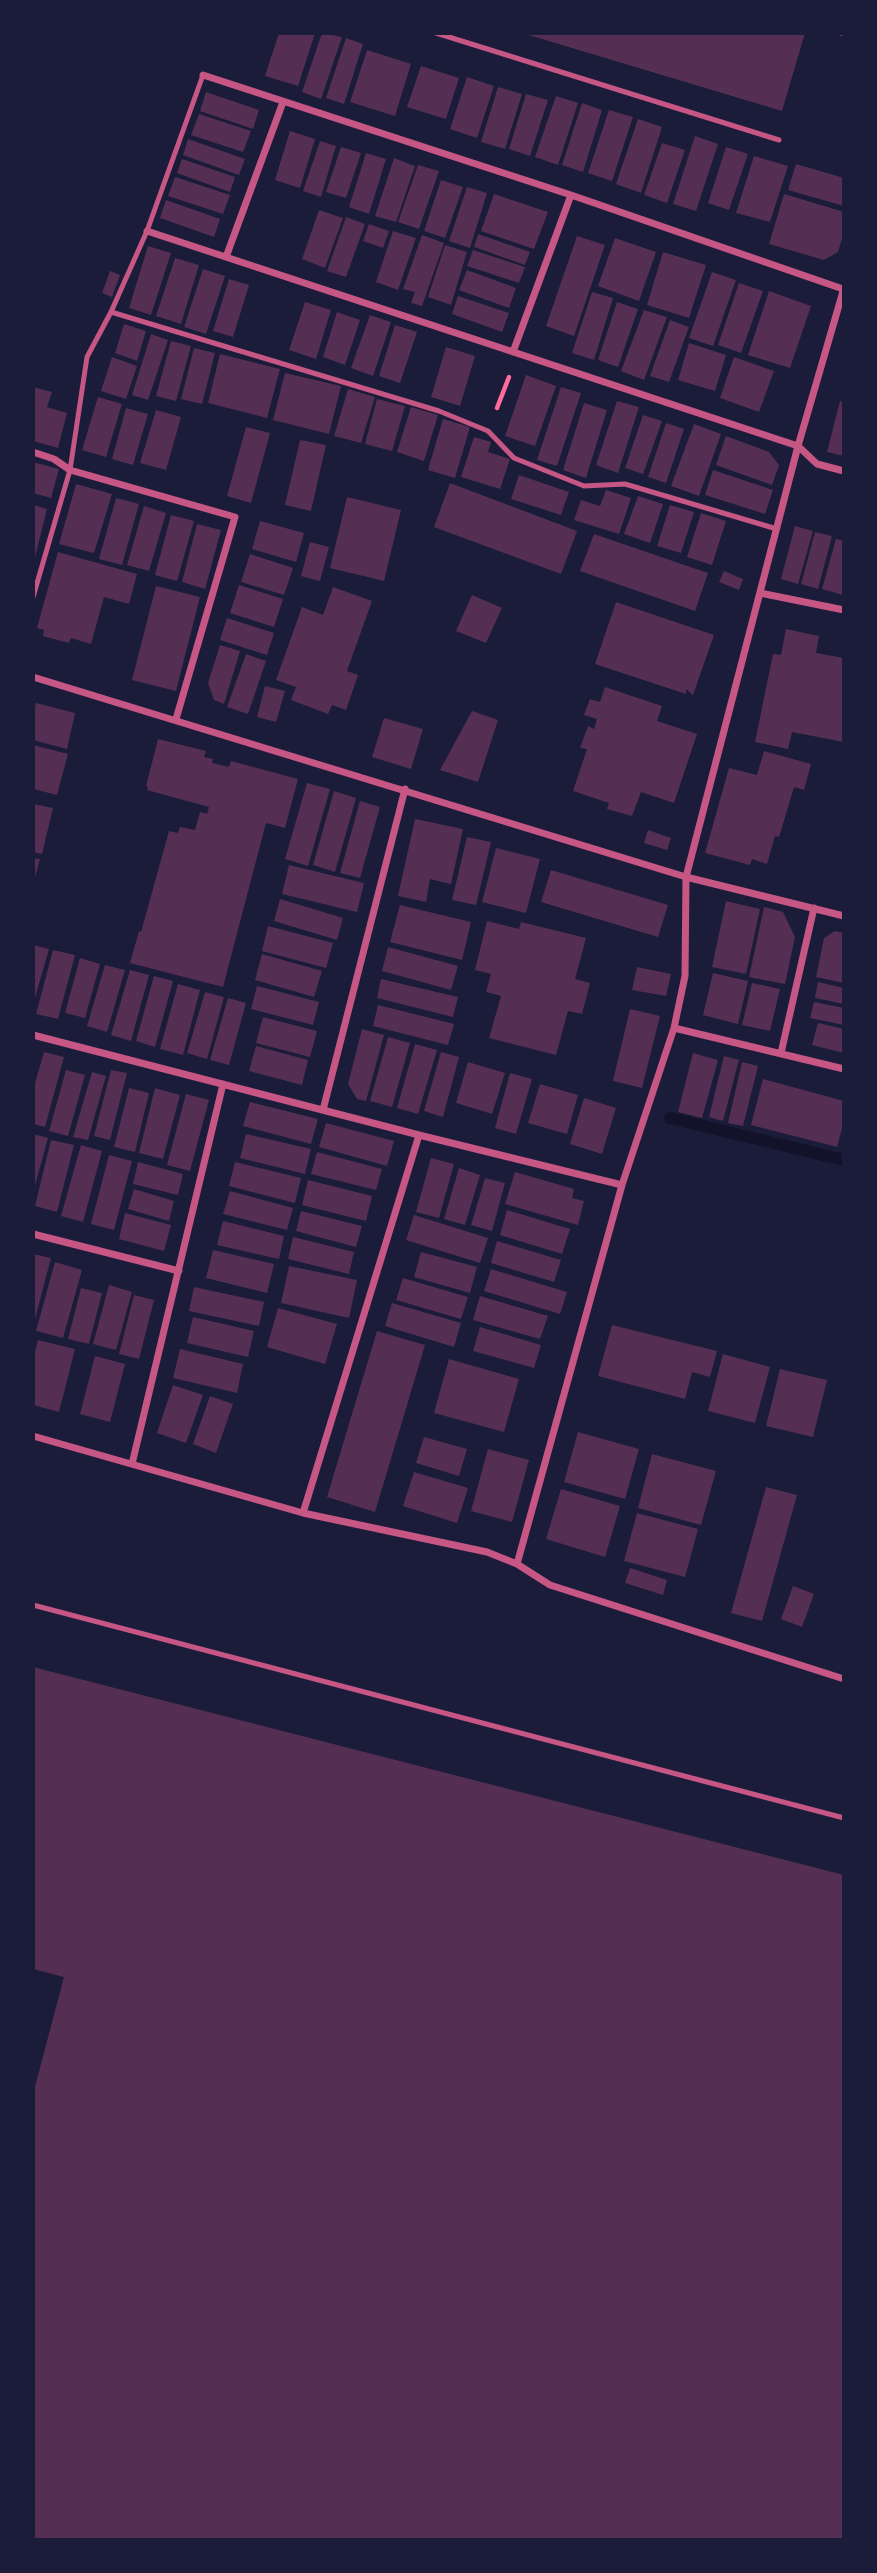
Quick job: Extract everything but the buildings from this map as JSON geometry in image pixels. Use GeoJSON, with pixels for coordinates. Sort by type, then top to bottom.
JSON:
{"type":"FeatureCollection","features":[{"type":"Feature","properties":{"kind":"street"},"geometry":{"type":"LineString","coordinates":[[203,75],[571,195],[844,288],[798,446],[686,877],[685,976],[674,1028],[622,1185],[517,1564]]}},
{"type":"Feature","properties":{"kind":"street"},"geometry":{"type":"LineString","coordinates":[[226,257],[283,102]]}},
{"type":"Feature","properties":{"kind":"street"},"geometry":{"type":"LineString","coordinates":[[513,352],[571,195]]}},
{"type":"Feature","properties":{"kind":"street"},"geometry":{"type":"LineString","coordinates":[[147,231],[798,446],[817,464],[844,471]]}},
{"type":"Feature","properties":{"kind":"street"},"geometry":{"type":"LineString","coordinates":[[33,452],[54,459],[70,470],[235,517],[176,719]]}},
{"type":"Feature","properties":{"kind":"street"},"geometry":{"type":"LineString","coordinates":[[760,593],[844,610]]}},
{"type":"Feature","properties":{"kind":"street"},"geometry":{"type":"LineString","coordinates":[[33,677],[686,877],[844,916]]}},
{"type":"Feature","properties":{"kind":"street"},"geometry":{"type":"LineString","coordinates":[[323,1111],[405,789]]}},
{"type":"Feature","properties":{"kind":"street"},"geometry":{"type":"LineString","coordinates":[[781,1054],[814,908]]}},
{"type":"Feature","properties":{"kind":"street"},"geometry":{"type":"LineString","coordinates":[[674,1028],[844,1069]]}},
{"type":"Feature","properties":{"kind":"street"},"geometry":{"type":"LineString","coordinates":[[33,1035],[622,1185]]}},
{"type":"Feature","properties":{"kind":"street"},"geometry":{"type":"LineString","coordinates":[[132,1464],[223,1084]]}},
{"type":"Feature","properties":{"kind":"street"},"geometry":{"type":"LineString","coordinates":[[303,1513],[419,1135]]}},
{"type":"Feature","properties":{"kind":"street"},"geometry":{"type":"LineString","coordinates":[[33,1234],[179,1271]]}},
{"type":"Feature","properties":{"kind":"street"},"geometry":{"type":"LineString","coordinates":[[33,1436],[303,1513],[486,1552],[517,1564],[550,1585],[844,1679]]}},
{"type":"Feature","properties":{"kind":"lane"},"geometry":{"type":"LineString","coordinates":[[436,33],[779,140]]}},
{"type":"Feature","properties":{"kind":"lane"},"geometry":{"type":"LineString","coordinates":[[33,597],[70,470],[87,357],[111,312],[147,231],[203,75]]}},
{"type":"Feature","properties":{"kind":"lane"},"geometry":{"type":"LineString","coordinates":[[111,312],[439,411],[488,431],[514,458],[584,486],[625,484],[777,529]]}},
{"type":"Feature","properties":{"kind":"lane"},"geometry":{"type":"LineString","coordinates":[[33,1605],[844,1818]]}},
{"type":"Feature","properties":{"kind":"path"},"geometry":{"type":"LineString","coordinates":[[488,431],[512,368],[513,352]]}},
{"type":"Feature","properties":{"kind":"waterway"},"geometry":{"type":"LineString","coordinates":[[670,1118],[844,1160]]}}]}
